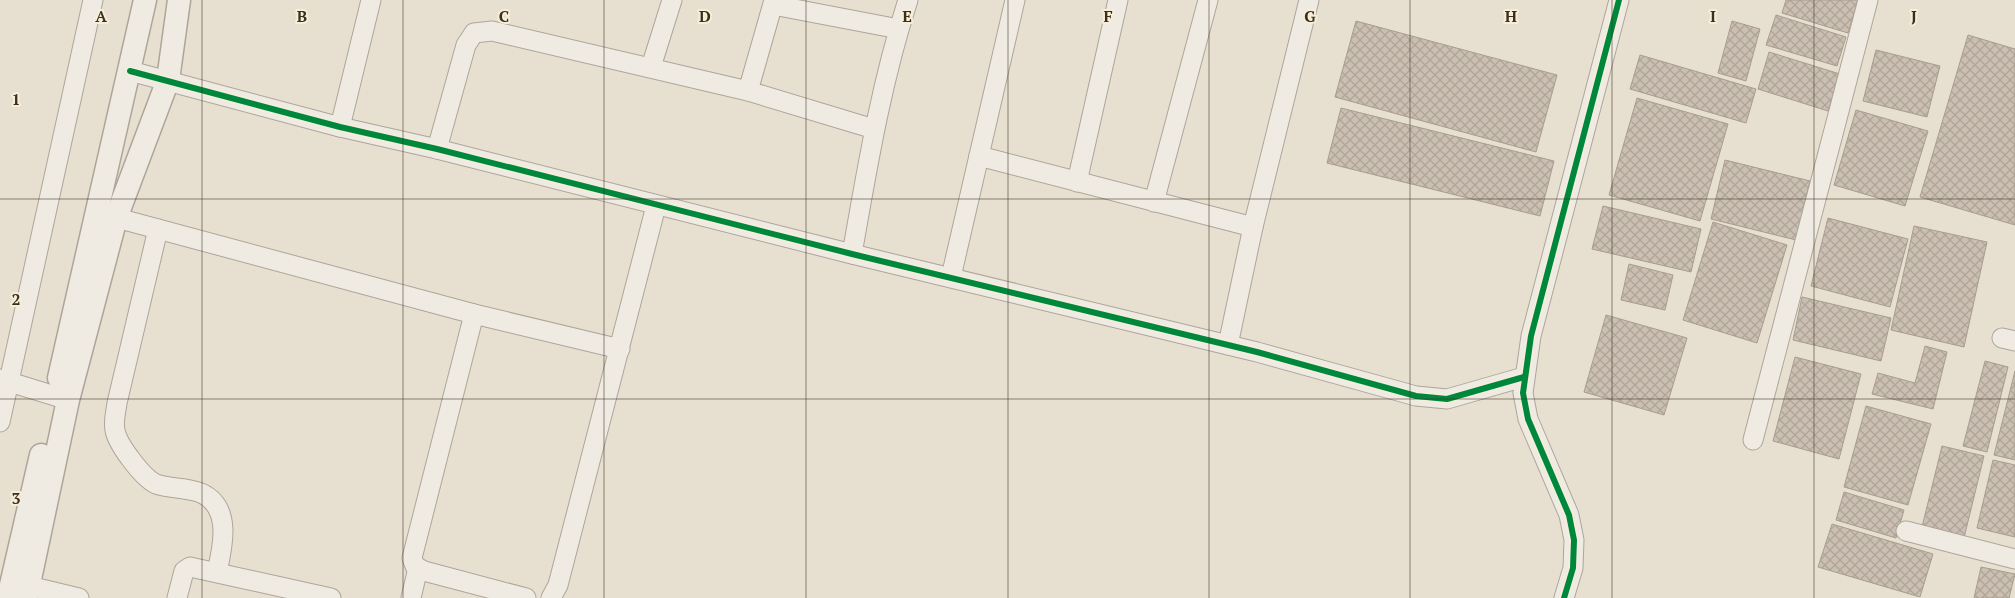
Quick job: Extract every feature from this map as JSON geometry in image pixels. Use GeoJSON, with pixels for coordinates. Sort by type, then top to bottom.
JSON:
{"type":"FeatureCollection","features":[{"type":"Feature","properties":{"kind":"street"},"geometry":{"type":"LineString","coordinates":[[0,422],[5,380],[93,0]]}},
{"type":"Feature","properties":{"kind":"street"},"geometry":{"type":"LineString","coordinates":[[8,598],[61,398],[106,215],[144,0]]}},
{"type":"Feature","properties":{"kind":"street"},"geometry":{"type":"LineString","coordinates":[[106,215],[168,80],[178,0]]}},
{"type":"Feature","properties":{"kind":"street"},"geometry":{"type":"LineString","coordinates":[[340,127],[371,0]]}},
{"type":"Feature","properties":{"kind":"street"},"geometry":{"type":"LineString","coordinates":[[651,67],[672,0]]}},
{"type":"Feature","properties":{"kind":"street"},"geometry":{"type":"LineString","coordinates":[[852,254],[874,129],[908,0]]}},
{"type":"Feature","properties":{"kind":"street"},"geometry":{"type":"LineString","coordinates":[[951,277],[1016,0]]}},
{"type":"Feature","properties":{"kind":"street"},"geometry":{"type":"LineString","coordinates":[[1077,182],[1118,0]]}},
{"type":"Feature","properties":{"kind":"street"},"geometry":{"type":"LineString","coordinates":[[1154,202],[1208,0]]}},
{"type":"Feature","properties":{"kind":"street"},"geometry":{"type":"LineString","coordinates":[[1228,345],[1253,227],[1309,0]]}},
{"type":"Feature","properties":{"kind":"street"},"geometry":{"type":"LineString","coordinates":[[1564,598],[1573,568],[1574,540],[1569,515],[1528,419],[1523,393],[1524,377],[1531,336],[1619,0]]}},
{"type":"Feature","properties":{"kind":"street"},"geometry":{"type":"LineString","coordinates":[[1754,440],[1868,0]]}},
{"type":"Feature","properties":{"kind":"street"},"geometry":{"type":"LineString","coordinates":[[748,91],[774,3],[899,30]]}},
{"type":"Feature","properties":{"kind":"street"},"geometry":{"type":"LineString","coordinates":[[437,148],[466,45],[474,33],[492,31],[748,91],[874,129]]}},
{"type":"Feature","properties":{"kind":"street"},"geometry":{"type":"LineString","coordinates":[[130,71],[340,127],[437,148],[656,206],[1228,345],[1416,396],[1447,399],[1524,377]]}},
{"type":"Feature","properties":{"kind":"street"},"geometry":{"type":"LineString","coordinates":[[979,156],[1253,227]]}},
{"type":"Feature","properties":{"kind":"street"},"geometry":{"type":"LineString","coordinates":[[552,598],[558,585],[656,206]]}},
{"type":"Feature","properties":{"kind":"street"},"geometry":{"type":"LineString","coordinates":[[106,215],[474,314],[620,349]]}},
{"type":"Feature","properties":{"kind":"street"},"geometry":{"type":"LineString","coordinates":[[158,229],[117,403],[114,428],[124,450],[154,483],[201,494],[214,504],[223,525],[225,536],[217,572]]}},
{"type":"Feature","properties":{"kind":"street"},"geometry":{"type":"LineString","coordinates":[[474,314],[413,553],[413,562],[418,568],[526,598]]}},
{"type":"Feature","properties":{"kind":"street"},"geometry":{"type":"LineString","coordinates":[[5,380],[61,398]]}},
{"type":"Feature","properties":{"kind":"street"},"geometry":{"type":"LineString","coordinates":[[61,398],[28,592],[79,598]]}},
{"type":"Feature","properties":{"kind":"street"},"geometry":{"type":"LineString","coordinates":[[1906,532],[2015,559]]}},
{"type":"Feature","properties":{"kind":"street"},"geometry":{"type":"LineString","coordinates":[[177,598],[187,568],[194,567],[331,598]]}},
{"type":"Feature","properties":{"kind":"street"},"geometry":{"type":"LineString","coordinates":[[411,598],[418,568]]}},
{"type":"Feature","properties":{"kind":"building"},"geometry":{"type":"Polygon","coordinates":[[[1786,0],[1858,0],[1848,33],[1782,13],[1786,0]]]}},
{"type":"Feature","properties":{"kind":"building"},"geometry":{"type":"Polygon","coordinates":[[[1776,15],[1846,37],[1837,66],[1766,45],[1776,15]]]}},
{"type":"Feature","properties":{"kind":"building"},"geometry":{"type":"Polygon","coordinates":[[[1356,21],[1557,75],[1536,152],[1335,97],[1356,21]]]}},
{"type":"Feature","properties":{"kind":"building"},"geometry":{"type":"Polygon","coordinates":[[[1732,21],[1760,29],[1746,81],[1718,73],[1732,21]]]}},
{"type":"Feature","properties":{"kind":"building"},"geometry":{"type":"Polygon","coordinates":[[[1968,35],[2015,49],[2015,225],[1920,197],[1968,35]]]}},
{"type":"Feature","properties":{"kind":"building"},"geometry":{"type":"Polygon","coordinates":[[[1876,50],[1940,66],[1927,117],[1863,101],[1876,50]]]}},
{"type":"Feature","properties":{"kind":"building"},"geometry":{"type":"Polygon","coordinates":[[[1769,52],[1840,74],[1828,111],[1758,89],[1769,52]]]}},
{"type":"Feature","properties":{"kind":"building"},"geometry":{"type":"Polygon","coordinates":[[[1640,55],[1756,89],[1746,123],[1630,89],[1640,55]]]}},
{"type":"Feature","properties":{"kind":"building"},"geometry":{"type":"Polygon","coordinates":[[[1637,98],[1728,124],[1700,221],[1609,195],[1637,98]]]}},
{"type":"Feature","properties":{"kind":"building"},"geometry":{"type":"Polygon","coordinates":[[[1341,108],[1554,161],[1540,216],[1327,163],[1341,108]]]}},
{"type":"Feature","properties":{"kind":"building"},"geometry":{"type":"Polygon","coordinates":[[[1856,110],[1928,131],[1905,206],[1834,185],[1856,110]]]}},
{"type":"Feature","properties":{"kind":"building"},"geometry":{"type":"Polygon","coordinates":[[[1725,160],[1810,181],[1796,240],[1711,219],[1725,160]]]}},
{"type":"Feature","properties":{"kind":"building"},"geometry":{"type":"Polygon","coordinates":[[[1603,206],[1701,229],[1691,272],[1592,249],[1603,206]]]}},
{"type":"Feature","properties":{"kind":"building"},"geometry":{"type":"Polygon","coordinates":[[[1828,218],[1908,239],[1890,307],[1811,286],[1828,218]]]}},
{"type":"Feature","properties":{"kind":"building"},"geometry":{"type":"Polygon","coordinates":[[[1713,222],[1787,245],[1757,343],[1683,320],[1713,222]]]}},
{"type":"Feature","properties":{"kind":"building"},"geometry":{"type":"Polygon","coordinates":[[[1914,226],[1987,242],[1964,347],[1891,330],[1914,226]]]}},
{"type":"Feature","properties":{"kind":"building"},"geometry":{"type":"Polygon","coordinates":[[[1629,264],[1673,275],[1665,310],[1621,300],[1629,264]]]}},
{"type":"Feature","properties":{"kind":"building"},"geometry":{"type":"Polygon","coordinates":[[[1802,297],[1891,318],[1881,361],[1793,340],[1802,297]]]}},
{"type":"Feature","properties":{"kind":"building"},"geometry":{"type":"Polygon","coordinates":[[[1606,315],[1687,338],[1664,415],[1584,392],[1606,315]]]}},
{"type":"Feature","properties":{"kind":"building"},"geometry":{"type":"Polygon","coordinates":[[[1925,346],[1947,352],[1933,409],[1872,394],[1878,373],[1915,383],[1925,346]]]}},
{"type":"Feature","properties":{"kind":"building"},"geometry":{"type":"Polygon","coordinates":[[[1795,357],[1861,374],[1839,459],[1773,441],[1795,357]]]}},
{"type":"Feature","properties":{"kind":"building"},"geometry":{"type":"Polygon","coordinates":[[[1985,361],[2008,367],[1987,452],[1963,446],[1985,361]]]}},
{"type":"Feature","properties":{"kind":"building"},"geometry":{"type":"Polygon","coordinates":[[[2015,371],[2015,460],[1994,455],[2015,371]]]}},
{"type":"Feature","properties":{"kind":"building"},"geometry":{"type":"Polygon","coordinates":[[[1866,406],[1931,424],[1908,505],[1844,487],[1866,406]]]}},
{"type":"Feature","properties":{"kind":"building"},"geometry":{"type":"Polygon","coordinates":[[[1942,446],[1984,456],[1963,542],[1921,531],[1942,446]]]}},
{"type":"Feature","properties":{"kind":"building"},"geometry":{"type":"Polygon","coordinates":[[[1993,460],[2015,465],[2015,537],[1977,528],[1993,460]]]}},
{"type":"Feature","properties":{"kind":"building"},"geometry":{"type":"Polygon","coordinates":[[[1844,492],[1904,510],[1896,538],[1836,520],[1844,492]]]}},
{"type":"Feature","properties":{"kind":"building"},"geometry":{"type":"Polygon","coordinates":[[[1832,524],[1933,554],[1920,597],[1818,567],[1832,524]]]}},
{"type":"Feature","properties":{"kind":"building"},"geometry":{"type":"Polygon","coordinates":[[[1981,567],[2015,574],[2009,598],[1974,598],[1981,567]]]}},
{"type":"Feature","properties":{"kind":"cycle path"},"geometry":{"type":"LineString","coordinates":[[1564,598],[1573,568],[1574,540],[1569,515],[1528,419],[1523,393],[1531,336],[1619,0]]}},
{"type":"Feature","properties":{"kind":"cycle path"},"geometry":{"type":"LineString","coordinates":[[130,71],[340,127],[437,149],[852,254],[1257,352],[1416,396],[1447,399],[1524,377]]}}]}
